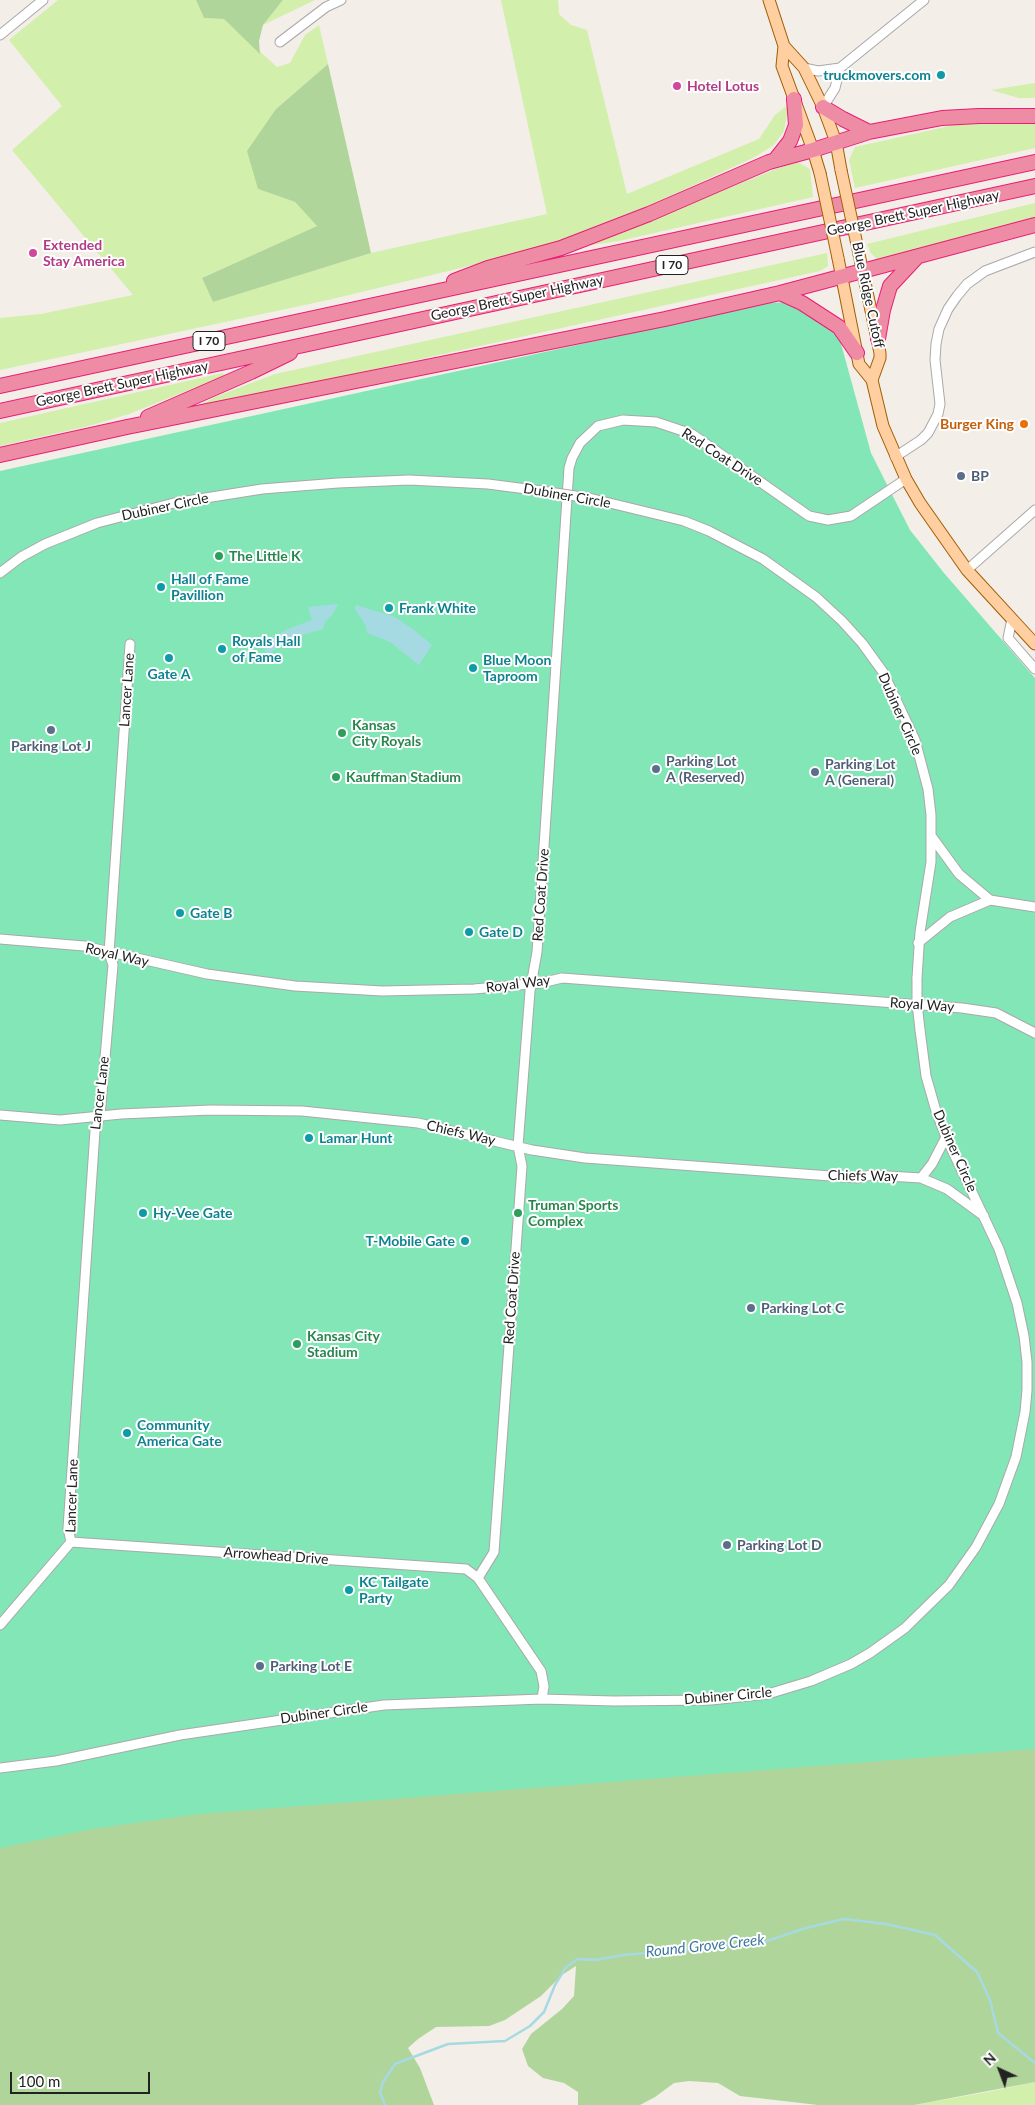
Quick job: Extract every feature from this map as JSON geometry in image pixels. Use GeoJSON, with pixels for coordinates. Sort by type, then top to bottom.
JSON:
{"type":"FeatureCollection","features":[{"type":"Feature","properties":{"kind":"highway"},"geometry":{"type":"LineString","coordinates":[[775,160],[790,141],[796,125],[794,99]]}},
{"type":"Feature","properties":{"kind":"highway"},"geometry":{"type":"LineString","coordinates":[[823,107],[869,132]]}},
{"type":"Feature","properties":{"kind":"highway"},"geometry":{"type":"LineString","coordinates":[[418,296],[488,268],[570,244],[649,214],[775,160],[869,132],[942,118],[1035,116]]}},
{"type":"Feature","properties":{"kind":"highway","name":"George Brett Super Highway"},"geometry":{"type":"LineString","coordinates":[[0,386],[1035,162]]}},
{"type":"Feature","properties":{"kind":"highway","name":"George Brett Super Highway"},"geometry":{"type":"LineString","coordinates":[[0,411],[1035,186]]}},
{"type":"Feature","properties":{"kind":"highway"},"geometry":{"type":"LineString","coordinates":[[0,455],[127,427],[631,326],[780,293],[1035,226]]}},
{"type":"Feature","properties":{"kind":"highway"},"geometry":{"type":"LineString","coordinates":[[878,340],[882,310],[890,286],[917,256]]}},
{"type":"Feature","properties":{"kind":"highway"},"geometry":{"type":"LineString","coordinates":[[780,293],[821,314],[839,327],[857,353]]}},
{"type":"Feature","properties":{"kind":"highway"},"geometry":{"type":"LineString","coordinates":[[127,427],[251,372],[308,343]]}},
{"type":"Feature","properties":{"kind":"main road","name":"Blue Ridge Cutoff"},"geometry":{"type":"LineString","coordinates":[[770,0],[784,46],[782,66],[820,174],[859,364],[872,380],[883,426],[895,457],[920,503],[967,570],[1035,644]]}},
{"type":"Feature","properties":{"kind":"main road","name":"Blue Ridge Cutoff"},"geometry":{"type":"LineString","coordinates":[[784,46],[804,68],[823,107],[836,142],[878,340],[880,358],[872,380]]}},
{"type":"Feature","properties":{"kind":"street"},"geometry":{"type":"LineString","coordinates":[[0,35],[43,0]]}},
{"type":"Feature","properties":{"kind":"street"},"geometry":{"type":"LineString","coordinates":[[280,42],[326,7],[341,0]]}},
{"type":"Feature","properties":{"kind":"street"},"geometry":{"type":"LineString","coordinates":[[804,68],[818,71],[840,68],[924,0]]}},
{"type":"Feature","properties":{"kind":"street"},"geometry":{"type":"LineString","coordinates":[[823,107],[835,88],[840,68]]}},
{"type":"Feature","properties":{"kind":"street"},"geometry":{"type":"LineString","coordinates":[[895,457],[921,440],[928,433],[938,414],[940,404],[935,360],[936,344],[948,309],[968,284],[984,271],[1035,252]]}},
{"type":"Feature","properties":{"kind":"street","name":"Red Coat Drive"},"geometry":{"type":"LineString","coordinates":[[478,1578],[494,1552],[522,1166],[518,1146],[530,992],[538,944],[569,468],[575,450],[598,426],[614,421],[633,420],[670,426],[700,440],[809,516],[828,520],[851,516],[906,478]]}},
{"type":"Feature","properties":{"kind":"street","name":"Dubiner Circle"},"geometry":{"type":"LineString","coordinates":[[0,573],[21,557],[45,544],[97,524],[174,503],[262,489],[365,481],[409,480],[488,484],[542,491],[589,498],[660,514],[716,534],[779,570],[816,597],[862,643],[883,672],[915,740],[928,789],[932,837],[928,885],[918,943],[917,978],[917,1002],[926,1076],[946,1137],[1000,1249],[1021,1321],[1027,1362],[1025,1412],[1016,1457],[999,1504],[963,1566],[936,1600],[905,1628],[870,1653],[830,1674],[789,1689],[768,1694],[711,1700],[614,1701],[542,1699],[375,1706],[180,1735],[56,1761],[0,1768]]}},
{"type":"Feature","properties":{"kind":"street"},"geometry":{"type":"LineString","coordinates":[[967,570],[1035,510]]}},
{"type":"Feature","properties":{"kind":"street"},"geometry":{"type":"LineString","coordinates":[[1012,619],[1008,638],[1035,669]]}},
{"type":"Feature","properties":{"kind":"street","name":"Lancer Lane"},"geometry":{"type":"LineString","coordinates":[[71,1542],[68,1528],[95,1131],[100,1116],[113,965],[109,953],[130,644]]}},
{"type":"Feature","properties":{"kind":"street"},"geometry":{"type":"LineString","coordinates":[[932,837],[959,874],[990,900],[1035,907]]}},
{"type":"Feature","properties":{"kind":"street"},"geometry":{"type":"LineString","coordinates":[[918,943],[950,917],[990,900]]}},
{"type":"Feature","properties":{"kind":"street","name":"Royal Way"},"geometry":{"type":"LineString","coordinates":[[0,939],[84,946],[207,974],[295,986],[346,990],[474,989],[562,978],[962,1008],[996,1013],[1035,1033]]}},
{"type":"Feature","properties":{"kind":"street","name":"Chiefs Way"},"geometry":{"type":"LineString","coordinates":[[0,1115],[60,1120],[211,1110],[302,1111],[418,1123],[518,1146],[585,1158],[858,1178],[871,1175],[921,1178],[947,1188],[986,1218]]}},
{"type":"Feature","properties":{"kind":"street"},"geometry":{"type":"LineString","coordinates":[[921,1178],[932,1164],[946,1137]]}},
{"type":"Feature","properties":{"kind":"street"},"geometry":{"type":"LineString","coordinates":[[0,1625],[71,1542]]}},
{"type":"Feature","properties":{"kind":"street","name":"Arrowhead Drive"},"geometry":{"type":"LineString","coordinates":[[71,1542],[466,1569],[478,1578]]}},
{"type":"Feature","properties":{"kind":"street"},"geometry":{"type":"LineString","coordinates":[[478,1578],[541,1672],[544,1686],[542,1699]]}},
{"type":"Feature","properties":{"kind":"green space"},"geometry":{"type":"Polygon","coordinates":[[[58,0],[196,0],[204,18],[224,19],[277,67],[290,63],[305,35],[319,25],[328,64],[276,109],[258,189],[295,202],[317,226],[202,278],[213,302],[371,253],[547,214],[501,0],[558,0],[559,14],[571,25],[587,30],[627,194],[759,139],[775,115],[789,104],[784,131],[774,145],[753,158],[585,235],[511,256],[328,300],[0,370],[0,318],[41,314],[133,295],[12,150],[62,106],[9,40],[58,0]]]}},
{"type":"Feature","properties":{"kind":"green space"},"geometry":{"type":"Polygon","coordinates":[[[196,0],[283,0],[263,25],[259,41],[260,54],[224,19],[204,18],[196,0]]]}},
{"type":"Feature","properties":{"kind":"green space"},"geometry":{"type":"Polygon","coordinates":[[[283,0],[315,0],[263,25],[283,0]]]}},
{"type":"Feature","properties":{"kind":"green space"},"geometry":{"type":"Polygon","coordinates":[[[328,64],[371,253],[213,302],[202,278],[317,226],[295,202],[258,189],[247,151],[276,109],[328,64]]]}},
{"type":"Feature","properties":{"kind":"green space"},"geometry":{"type":"Polygon","coordinates":[[[1035,83],[1035,98],[1019,98],[991,90],[1035,83]]]}},
{"type":"Feature","properties":{"kind":"green space"},"geometry":{"type":"Polygon","coordinates":[[[1035,122],[1035,148],[855,188],[849,160],[855,147],[954,125],[1035,122]]]}},
{"type":"Feature","properties":{"kind":"green space"},"geometry":{"type":"Polygon","coordinates":[[[796,161],[810,169],[813,197],[619,241],[585,246],[796,161]]]}},
{"type":"Feature","properties":{"kind":"green space"},"geometry":{"type":"Polygon","coordinates":[[[1035,203],[1035,221],[1014,228],[877,259],[870,252],[867,244],[1035,203]]]}},
{"type":"Feature","properties":{"kind":"green space"},"geometry":{"type":"Polygon","coordinates":[[[827,253],[828,266],[820,271],[190,410],[215,397],[275,374],[827,253]]]}},
{"type":"Feature","properties":{"kind":"green space","name":"Truman Sports Complex"},"geometry":{"type":"Polygon","coordinates":[[[788,302],[828,325],[840,340],[871,453],[910,530],[944,573],[1035,678],[1035,1749],[199,1814],[92,1829],[0,1848],[0,471],[769,303],[788,302]]]}},
{"type":"Feature","properties":{"kind":"green space"},"geometry":{"type":"Polygon","coordinates":[[[223,373],[224,376],[129,414],[89,426],[0,446],[0,423],[223,373]]]}},
{"type":"Feature","properties":{"kind":"green space"},"geometry":{"type":"Polygon","coordinates":[[[1035,1673],[1035,2082],[914,2105],[818,2105],[740,2096],[718,2083],[689,2081],[674,2083],[640,2105],[578,2105],[578,2092],[564,2083],[543,2078],[528,2066],[522,2049],[531,2034],[562,2009],[574,1996],[576,1966],[562,1975],[541,1996],[505,2020],[489,2026],[436,2027],[408,2048],[420,2068],[434,2105],[0,2105],[0,1792],[1035,1673]]]}},
{"type":"Feature","properties":{"kind":"green space"},"geometry":{"type":"Polygon","coordinates":[[[1035,2082],[1035,2105],[914,2105],[988,2092],[1035,2082]]]}},
{"type":"Feature","properties":{"kind":"water"},"geometry":{"type":"Polygon","coordinates":[[[338,604],[333,614],[325,622],[323,629],[296,637],[267,654],[262,644],[288,629],[312,620],[308,607],[338,604]]]}},
{"type":"Feature","properties":{"kind":"water"},"geometry":{"type":"Polygon","coordinates":[[[356,605],[395,617],[432,645],[419,665],[390,642],[367,633],[366,626],[355,609],[356,605]]]}},
{"type":"Feature","properties":{"kind":"waterway","name":"Round Grove Creek"},"geometry":{"type":"LineString","coordinates":[[385,2105],[380,2092],[383,2082],[395,2064],[448,2044],[505,2041],[530,2026],[544,2012],[555,1985],[566,1967],[578,1959],[595,1960],[624,1955],[764,1942],[806,1928],[844,1919],[886,1924],[935,1935],[977,1972],[990,2000],[998,2033],[1035,2063]]}},
{"type":"Feature","properties":{"kind":"place","name":"truckmovers.com"},"geometry":{"type":"Point","coordinates":[941,75]}},
{"type":"Feature","properties":{"kind":"place","name":"Hotel Lotus"},"geometry":{"type":"Point","coordinates":[677,86]}},
{"type":"Feature","properties":{"kind":"place","name":"Extended Stay America"},"geometry":{"type":"Point","coordinates":[33,253]}},
{"type":"Feature","properties":{"kind":"place","name":"Burger King"},"geometry":{"type":"Point","coordinates":[1024,424]}},
{"type":"Feature","properties":{"kind":"place","name":"BP"},"geometry":{"type":"Point","coordinates":[961,476]}},
{"type":"Feature","properties":{"kind":"place","name":"The Little K"},"geometry":{"type":"Point","coordinates":[219,556]}},
{"type":"Feature","properties":{"kind":"place","name":"Hall of Fame Pavillion"},"geometry":{"type":"Point","coordinates":[161,587]}},
{"type":"Feature","properties":{"kind":"place","name":"Frank White"},"geometry":{"type":"Point","coordinates":[389,608]}},
{"type":"Feature","properties":{"kind":"place","name":"Royals Hall of Fame"},"geometry":{"type":"Point","coordinates":[222,649]}},
{"type":"Feature","properties":{"kind":"place","name":"Gate A"},"geometry":{"type":"Point","coordinates":[169,658]}},
{"type":"Feature","properties":{"kind":"place","name":"Blue Moon Taproom"},"geometry":{"type":"Point","coordinates":[473,668]}},
{"type":"Feature","properties":{"kind":"place","name":"Parking Lot J"},"geometry":{"type":"Point","coordinates":[51,730]}},
{"type":"Feature","properties":{"kind":"place","name":"Kansas City Royals"},"geometry":{"type":"Point","coordinates":[342,733]}},
{"type":"Feature","properties":{"kind":"place","name":"Parking Lot A (Reserved)"},"geometry":{"type":"Point","coordinates":[656,769]}},
{"type":"Feature","properties":{"kind":"place","name":"Parking Lot A (General)"},"geometry":{"type":"Point","coordinates":[815,772]}},
{"type":"Feature","properties":{"kind":"place","name":"Kauffman Stadium"},"geometry":{"type":"Point","coordinates":[336,777]}},
{"type":"Feature","properties":{"kind":"place","name":"Gate B"},"geometry":{"type":"Point","coordinates":[180,913]}},
{"type":"Feature","properties":{"kind":"place","name":"Gate D"},"geometry":{"type":"Point","coordinates":[469,932]}},
{"type":"Feature","properties":{"kind":"place","name":"Lamar Hunt"},"geometry":{"type":"Point","coordinates":[309,1138]}},
{"type":"Feature","properties":{"kind":"place","name":"Hy-Vee Gate"},"geometry":{"type":"Point","coordinates":[143,1213]}},
{"type":"Feature","properties":{"kind":"place","name":"Truman Sports Complex"},"geometry":{"type":"Point","coordinates":[518,1213]}},
{"type":"Feature","properties":{"kind":"place","name":"T-Mobile Gate"},"geometry":{"type":"Point","coordinates":[465,1241]}},
{"type":"Feature","properties":{"kind":"place","name":"Parking Lot C"},"geometry":{"type":"Point","coordinates":[751,1308]}},
{"type":"Feature","properties":{"kind":"place","name":"Kansas City Stadium"},"geometry":{"type":"Point","coordinates":[297,1344]}},
{"type":"Feature","properties":{"kind":"place","name":"Community America Gate"},"geometry":{"type":"Point","coordinates":[127,1433]}},
{"type":"Feature","properties":{"kind":"place","name":"Parking Lot D"},"geometry":{"type":"Point","coordinates":[727,1545]}},
{"type":"Feature","properties":{"kind":"place","name":"KC Tailgate Party"},"geometry":{"type":"Point","coordinates":[349,1590]}},
{"type":"Feature","properties":{"kind":"place","name":"Parking Lot E"},"geometry":{"type":"Point","coordinates":[260,1666]}}]}
